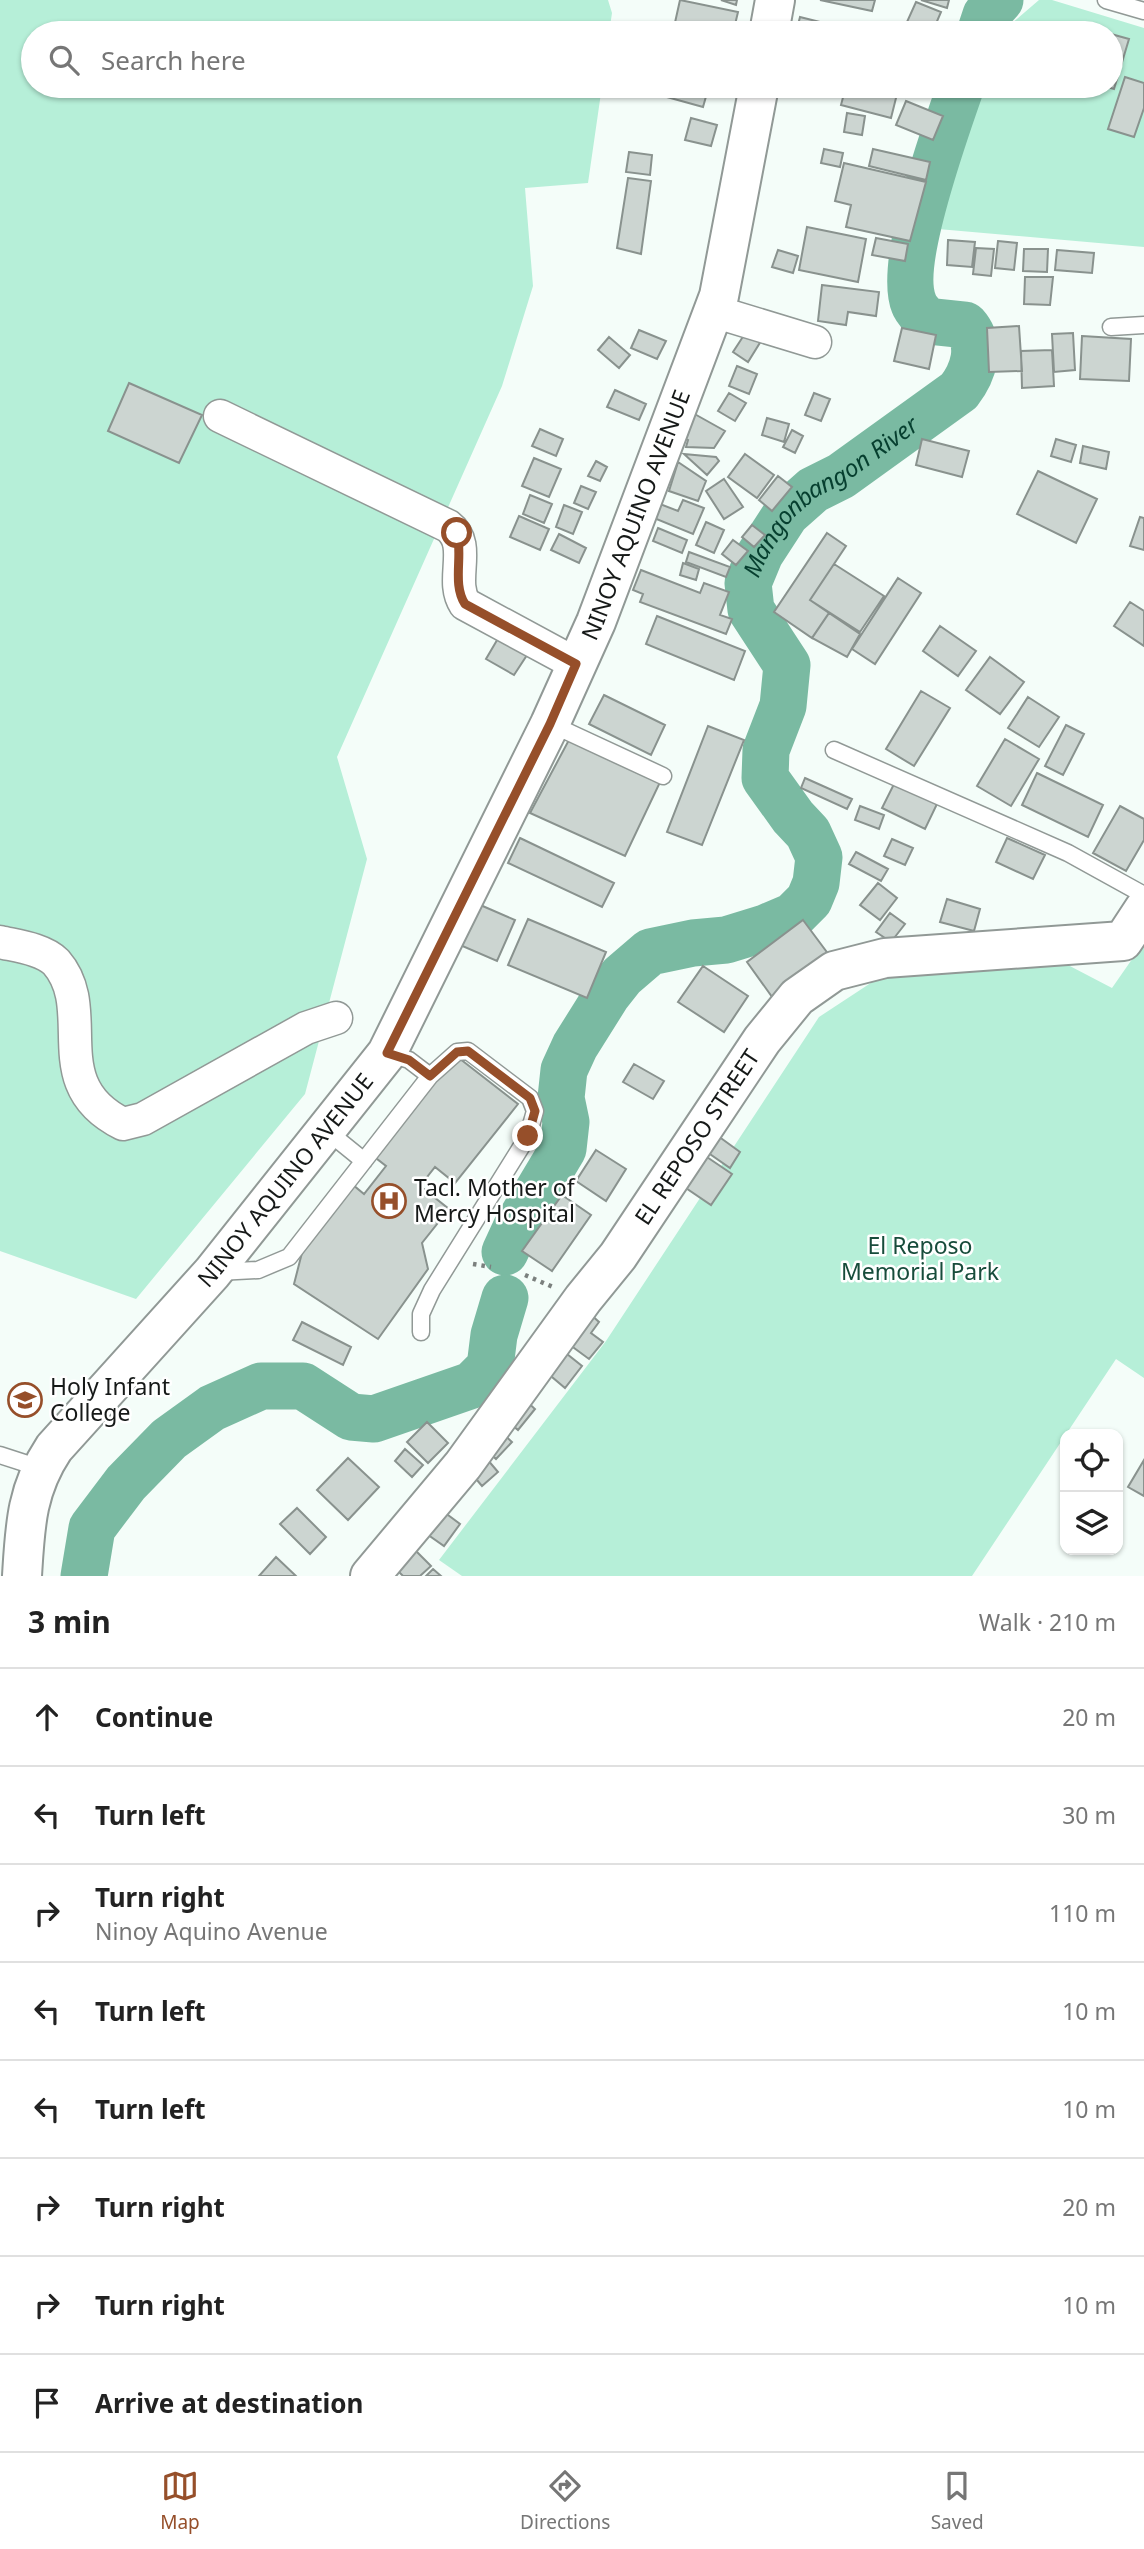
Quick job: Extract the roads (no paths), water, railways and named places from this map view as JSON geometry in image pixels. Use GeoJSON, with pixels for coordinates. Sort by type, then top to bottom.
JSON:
{"type":"FeatureCollection","features":[{"type":"Feature","properties":{"kind":"main road"},"geometry":{"type":"LineString","coordinates":[[771,21],[775,0]]}},
{"type":"Feature","properties":{"kind":"main road","name":"NINOY AQUINO AVENUE"},"geometry":{"type":"LineString","coordinates":[[22,1576],[30,1494],[40,1468],[66,1432],[212,1273],[387,1053],[550,724],[596,622],[719,296],[757,98]]}},
{"type":"Feature","properties":{"kind":"main road","name":"EL REPOSO STREET"},"geometry":{"type":"LineString","coordinates":[[370,1576],[463,1465],[583,1299],[618,1256],[762,1040],[797,997],[834,971],[885,958],[1123,940],[1144,909]]}},
{"type":"Feature","properties":{"kind":"street"},"geometry":{"type":"LineString","coordinates":[[713,311],[814,342]]}},
{"type":"Feature","properties":{"kind":"street"},"geometry":{"type":"LineString","coordinates":[[220,416],[448,526],[457,533],[461,547],[459,588],[465,604],[576,664]]}},
{"type":"Feature","properties":{"kind":"street"},"geometry":{"type":"LineString","coordinates":[[0,942],[29,948],[55,961],[70,987],[75,1027],[74,1061],[83,1084],[93,1103],[109,1117],[123,1124],[143,1119],[306,1028],[336,1018]]}},
{"type":"Feature","properties":{"kind":"lane"},"geometry":{"type":"LineString","coordinates":[[1106,0],[1144,11]]}},
{"type":"Feature","properties":{"kind":"lane"},"geometry":{"type":"LineString","coordinates":[[1111,327],[1144,325]]}},
{"type":"Feature","properties":{"kind":"lane"},"geometry":{"type":"LineString","coordinates":[[550,724],[663,776]]}},
{"type":"Feature","properties":{"kind":"lane"},"geometry":{"type":"LineString","coordinates":[[834,750],[1068,853],[1144,895]]}},
{"type":"Feature","properties":{"kind":"lane"},"geometry":{"type":"LineString","coordinates":[[212,1273],[258,1270],[289,1257],[430,1076],[457,1052],[468,1051],[530,1098],[535,1111],[528,1136],[432,1290],[421,1314],[421,1332]]}},
{"type":"Feature","properties":{"kind":"lane"},"geometry":{"type":"LineString","coordinates":[[387,1053],[409,1060],[430,1076]]}},
{"type":"Feature","properties":{"kind":"lane"},"geometry":{"type":"LineString","coordinates":[[327,1131],[364,1161]]}},
{"type":"Feature","properties":{"kind":"lane"},"geometry":{"type":"LineString","coordinates":[[0,1455],[40,1468]]}},
{"type":"Feature","properties":{"kind":"waterway","name":"Mangonbangon River"},"geometry":{"type":"LineString","coordinates":[[984,21],[1000,0]]}},
{"type":"Feature","properties":{"kind":"waterway","name":"Mangonbangon River"},"geometry":{"type":"LineString","coordinates":[[505,1252],[517,1226],[563,1149],[566,1122],[561,1098],[564,1070],[575,1046],[622,976],[650,952],[693,943],[726,940],[793,916],[809,900],[816,883],[819,857],[808,833],[765,778],[766,750],[783,706],[787,665],[751,610],[748,583],[760,554],[786,514],[813,490],[841,476],[959,391],[972,367],[974,341],[965,325],[927,321],[915,306],[911,285],[917,229],[957,98]]}},
{"type":"Feature","properties":{"kind":"waterway","name":"Mangonbangon River"},"geometry":{"type":"LineString","coordinates":[[84,1576],[92,1528],[126,1483],[169,1439],[212,1408],[261,1386],[303,1386],[351,1417],[374,1419],[472,1385],[490,1367],[494,1335],[505,1298]]}},
{"type":"Feature","properties":{"kind":"place","name":"Tacl. Mother of Mercy Hospital"},"geometry":{"type":"Point","coordinates":[389,1201]}},
{"type":"Feature","properties":{"kind":"place","name":"Holy Infant College"},"geometry":{"type":"Point","coordinates":[25,1400]}},
{"type":"Feature","properties":{"kind":"park label","name":"El Reposo Memorial Park"},"geometry":{"type":"Point","coordinates":[920,1259]}}]}
